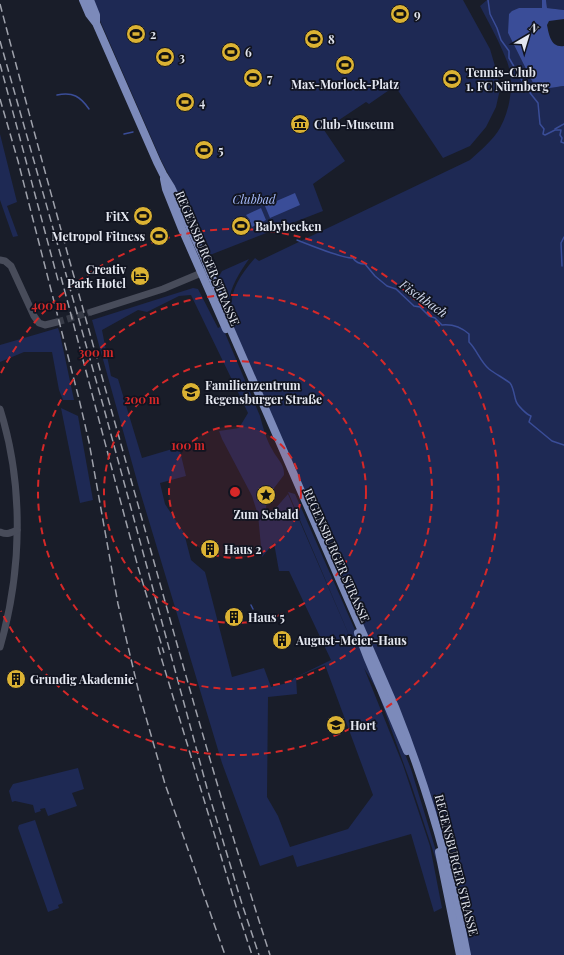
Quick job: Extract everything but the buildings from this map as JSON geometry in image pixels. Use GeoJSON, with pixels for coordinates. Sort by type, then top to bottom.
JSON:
{"type":"FeatureCollection","features":[{"type":"Feature","properties":{"kind":"main road","name":"REGENSBURGER STRASSE"},"geometry":{"type":"LineString","coordinates":[[84,0],[89,14],[96,23],[163,174],[166,189],[205,271],[406,749],[425,805],[440,857],[460,955]]}},
{"type":"Feature","properties":{"kind":"main road","name":"REGENSBURGER STRASSE"},"geometry":{"type":"LineString","coordinates":[[90,0],[96,15],[96,23]]}},
{"type":"Feature","properties":{"kind":"main road"},"geometry":{"type":"LineString","coordinates":[[2,260],[10,264],[38,323],[45,325],[57,322]]}},
{"type":"Feature","properties":{"kind":"main road","name":"REGENSBURGER STRASSE"},"geometry":{"type":"LineString","coordinates":[[205,271],[222,302],[236,343],[383,676],[410,744],[433,814],[452,882],[467,955]]}},
{"type":"Feature","properties":{"kind":"main road"},"geometry":{"type":"LineString","coordinates":[[91,312],[163,289],[205,271]]}},
{"type":"Feature","properties":{"kind":"main road"},"geometry":{"type":"LineString","coordinates":[[0,409],[14,473],[17,530],[16,560],[11,599],[0,647]]}},
{"type":"Feature","properties":{"kind":"main road"},"geometry":{"type":"LineString","coordinates":[[0,532],[7,534],[17,530]]}},
{"type":"Feature","properties":{"kind":"main road"},"geometry":{"type":"LineString","coordinates":[[374,673],[383,676]]}},
{"type":"Feature","properties":{"kind":"green space","name":"Clubbad"},"geometry":{"type":"Polygon","coordinates":[[[91,0],[463,0],[490,49],[500,89],[496,107],[486,127],[470,146],[443,158],[395,86],[369,104],[366,102],[324,130],[345,161],[313,184],[323,211],[210,255],[161,160],[91,0]]]}},
{"type":"Feature","properties":{"kind":"green space"},"geometry":{"type":"Polygon","coordinates":[[[487,0],[542,0],[542,8],[519,8],[508,33],[533,83],[560,87],[564,86],[564,955],[469,955],[431,800],[234,329],[231,308],[237,282],[255,258],[259,261],[470,160],[494,137],[507,112],[511,85],[509,67],[506,59],[480,6],[487,0]]]}},
{"type":"Feature","properties":{"kind":"green space"},"geometry":{"type":"Polygon","coordinates":[[[546,0],[564,0],[564,10],[547,8],[546,0]]]}},
{"type":"Feature","properties":{"kind":"green space"},"geometry":{"type":"Polygon","coordinates":[[[0,134],[17,202],[7,206],[18,236],[13,237],[0,200],[0,134]]]}},
{"type":"Feature","properties":{"kind":"green space"},"geometry":{"type":"Polygon","coordinates":[[[249,259],[236,280],[227,304],[217,280],[222,271],[249,259]]]}},
{"type":"Feature","properties":{"kind":"green space"},"geometry":{"type":"Polygon","coordinates":[[[193,288],[198,289],[218,328],[222,326],[260,416],[268,441],[284,471],[284,475],[271,492],[266,507],[268,517],[288,494],[355,649],[288,492],[295,494],[359,639],[411,769],[436,851],[437,863],[411,784],[377,690],[364,668],[403,765],[430,846],[442,908],[434,912],[411,834],[297,867],[293,855],[260,866],[222,763],[139,488],[92,320],[193,288]],[[191,295],[179,296],[147,312],[138,310],[102,330],[111,376],[118,379],[142,458],[179,447],[186,476],[160,483],[165,504],[184,533],[191,560],[205,572],[232,677],[264,668],[271,687],[291,682],[294,678],[331,660],[289,571],[279,571],[274,543],[262,557],[258,515],[252,496],[219,431],[239,428],[248,413],[191,295]],[[325,665],[296,677],[297,694],[268,697],[267,797],[278,816],[290,847],[348,829],[373,795],[325,665]]]}},
{"type":"Feature","properties":{"kind":"green space"},"geometry":{"type":"Polygon","coordinates":[[[58,328],[74,400],[63,400],[59,390],[52,352],[24,352],[0,362],[0,345],[58,328]]]}},
{"type":"Feature","properties":{"kind":"green space"},"geometry":{"type":"Polygon","coordinates":[[[61,408],[78,416],[93,500],[80,503],[61,408]]]}},
{"type":"Feature","properties":{"kind":"green space"},"geometry":{"type":"Polygon","coordinates":[[[78,768],[84,789],[72,793],[77,806],[48,816],[45,808],[40,809],[41,811],[35,813],[33,805],[15,801],[12,802],[9,791],[13,784],[78,768]]]}},
{"type":"Feature","properties":{"kind":"green space"},"geometry":{"type":"Polygon","coordinates":[[[35,820],[63,903],[58,905],[59,908],[48,912],[18,828],[19,825],[35,820]]]}},
{"type":"Feature","properties":{"kind":"shaded area"},"geometry":{"type":"Polygon","coordinates":[[[542,0],[546,0],[547,8],[564,10],[564,19],[549,21],[547,25],[553,43],[564,46],[564,86],[542,89],[533,83],[508,33],[509,14],[512,11],[519,8],[542,8],[542,0]]]}},
{"type":"Feature","properties":{"kind":"shaded area"},"geometry":{"type":"Polygon","coordinates":[[[295,193],[300,205],[270,218],[265,206],[295,193]]]}},
{"type":"Feature","properties":{"kind":"shaded area"},"geometry":{"type":"Polygon","coordinates":[[[261,208],[266,220],[252,227],[250,220],[246,215],[261,208]]]}},
{"type":"Feature","properties":{"kind":"waterway"},"geometry":{"type":"LineString","coordinates":[[488,0],[490,14],[501,40],[509,51],[509,58],[527,89],[538,103],[540,124],[544,129],[543,134],[545,135],[555,130],[561,130],[561,142],[564,143]]}},
{"type":"Feature","properties":{"kind":"waterway","name":"Fischbach"},"geometry":{"type":"LineString","coordinates":[[57,95],[67,94],[76,96],[89,109]]}},
{"type":"Feature","properties":{"kind":"waterway"},"geometry":{"type":"LineString","coordinates":[[555,129],[564,124]]}},
{"type":"Feature","properties":{"kind":"waterway","name":"Fischbach"},"geometry":{"type":"LineString","coordinates":[[124,134],[133,132]]}},
{"type":"Feature","properties":{"kind":"waterway"},"geometry":{"type":"LineString","coordinates":[[562,266],[561,243],[564,237]]}},
{"type":"Feature","properties":{"kind":"waterway","name":"Fischbach"},"geometry":{"type":"LineString","coordinates":[[297,240],[334,254],[353,258],[358,263],[365,264],[375,276],[387,286],[396,289],[414,306],[420,307],[429,316],[435,318],[442,325],[460,328],[469,334],[469,342],[486,366],[510,383],[517,403],[531,416],[529,422],[552,441],[564,445]]}},
{"type":"Feature","properties":{"kind":"waterway"},"geometry":{"type":"LineString","coordinates":[[251,605],[253,609]]}},
{"type":"Feature","properties":{"kind":"tunnel"},"geometry":{"type":"LineString","coordinates":[[57,322],[91,312]]}},
{"type":"Feature","properties":{"kind":"railway"},"geometry":{"type":"LineString","coordinates":[[0,4],[189,688],[220,795],[270,955]]}},
{"type":"Feature","properties":{"kind":"railway"},"geometry":{"type":"LineString","coordinates":[[0,41],[103,405],[207,788],[259,955]]}},
{"type":"Feature","properties":{"kind":"railway"},"geometry":{"type":"LineString","coordinates":[[0,64],[59,284]]}},
{"type":"Feature","properties":{"kind":"railway"},"geometry":{"type":"LineString","coordinates":[[0,99],[18,161],[79,399],[89,442],[118,604],[139,693],[165,784],[225,955]]}},
{"type":"Feature","properties":{"kind":"railway"},"geometry":{"type":"LineString","coordinates":[[61,277],[138,567],[164,653]]}},
{"type":"Feature","properties":{"kind":"railway"},"geometry":{"type":"LineString","coordinates":[[158,647],[252,955]]}},
{"type":"Feature","properties":{"kind":"place","name":"9"},"geometry":{"type":"Point","coordinates":[400,14]}},
{"type":"Feature","properties":{"kind":"place","name":"2"},"geometry":{"type":"Point","coordinates":[136,34]}},
{"type":"Feature","properties":{"kind":"place","name":"8"},"geometry":{"type":"Point","coordinates":[314,39]}},
{"type":"Feature","properties":{"kind":"place","name":"6"},"geometry":{"type":"Point","coordinates":[231,52]}},
{"type":"Feature","properties":{"kind":"place","name":"3"},"geometry":{"type":"Point","coordinates":[165,57]}},
{"type":"Feature","properties":{"kind":"place","name":"Max-Morlock-Platz"},"geometry":{"type":"Point","coordinates":[345,65]}},
{"type":"Feature","properties":{"kind":"place","name":"7"},"geometry":{"type":"Point","coordinates":[253,78]}},
{"type":"Feature","properties":{"kind":"place","name":"Tennis-Club 1. FC Nürnberg"},"geometry":{"type":"Point","coordinates":[452,79]}},
{"type":"Feature","properties":{"kind":"place","name":"4"},"geometry":{"type":"Point","coordinates":[185,102]}},
{"type":"Feature","properties":{"kind":"place","name":"Club-Museum"},"geometry":{"type":"Point","coordinates":[300,124]}},
{"type":"Feature","properties":{"kind":"place","name":"5"},"geometry":{"type":"Point","coordinates":[204,150]}},
{"type":"Feature","properties":{"kind":"place","name":"FitX"},"geometry":{"type":"Point","coordinates":[143,216]}},
{"type":"Feature","properties":{"kind":"place","name":"Babybecken"},"geometry":{"type":"Point","coordinates":[241,226]}},
{"type":"Feature","properties":{"kind":"place","name":"Metropol Fitness"},"geometry":{"type":"Point","coordinates":[159,236]}},
{"type":"Feature","properties":{"kind":"place","name":"Creativ Park Hotel"},"geometry":{"type":"Point","coordinates":[140,276]}},
{"type":"Feature","properties":{"kind":"place","name":"Familienzentrum Regensburger Straße"},"geometry":{"type":"Point","coordinates":[191,392]}},
{"type":"Feature","properties":{"kind":"place","name":"Zum Sebald"},"geometry":{"type":"Point","coordinates":[266,495]}},
{"type":"Feature","properties":{"kind":"place","name":"Haus 2"},"geometry":{"type":"Point","coordinates":[210,549]}},
{"type":"Feature","properties":{"kind":"place","name":"Haus 5"},"geometry":{"type":"Point","coordinates":[234,617]}},
{"type":"Feature","properties":{"kind":"place","name":"August-Meier-Haus"},"geometry":{"type":"Point","coordinates":[282,640]}},
{"type":"Feature","properties":{"kind":"place","name":"Grundig Akademie"},"geometry":{"type":"Point","coordinates":[16,679]}},
{"type":"Feature","properties":{"kind":"place","name":"Hort"},"geometry":{"type":"Point","coordinates":[336,725]}}]}
